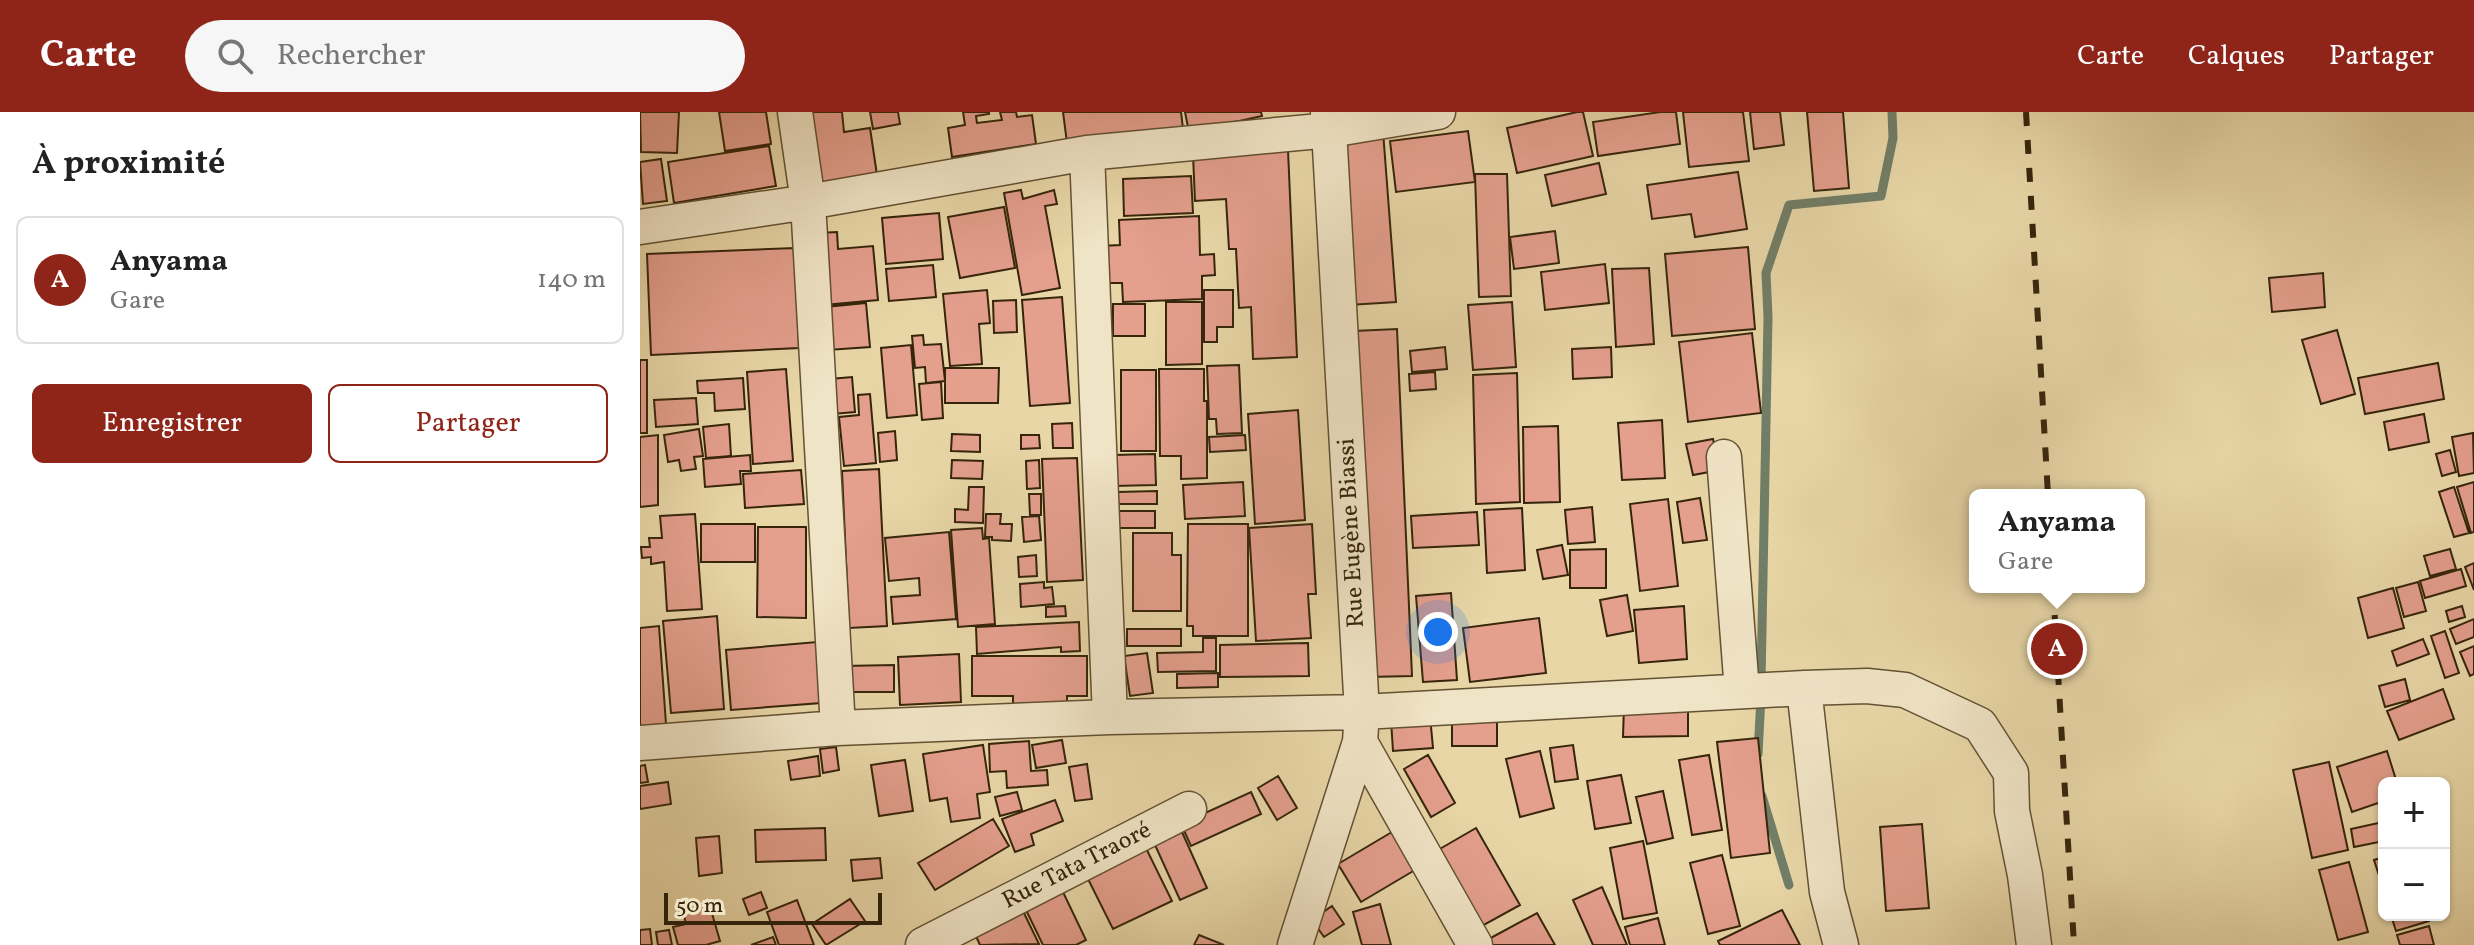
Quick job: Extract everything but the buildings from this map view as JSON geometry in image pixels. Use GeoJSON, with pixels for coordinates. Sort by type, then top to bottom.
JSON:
{"type":"FeatureCollection","features":[{"type":"Feature","properties":{"kind":"street"},"geometry":{"type":"LineString","coordinates":[[795,112],[808,202],[838,728]]}},
{"type":"Feature","properties":{"kind":"street"},"geometry":{"type":"LineString","coordinates":[[640,227],[808,202],[1087,153],[1329,121],[1438,112]]}},
{"type":"Feature","properties":{"kind":"street","name":"Rue Eugène Biassi"},"geometry":{"type":"LineString","coordinates":[[1295,945],[1361,727],[1329,121]]}},
{"type":"Feature","properties":{"kind":"street"},"geometry":{"type":"LineString","coordinates":[[1087,153],[1110,717]]}},
{"type":"Feature","properties":{"kind":"street"},"geometry":{"type":"LineString","coordinates":[[1724,457],[1742,691]]}},
{"type":"Feature","properties":{"kind":"street"},"geometry":{"type":"LineString","coordinates":[[640,743],[838,728],[1110,717],[1361,727],[1742,691],[1867,686],[1905,690],[1980,725],[2011,773],[2012,811],[2025,875],[2034,945]]}},
{"type":"Feature","properties":{"kind":"street"},"geometry":{"type":"LineString","coordinates":[[1804,688],[1827,892],[1841,945]]}},
{"type":"Feature","properties":{"kind":"street"},"geometry":{"type":"LineString","coordinates":[[1361,727],[1475,945]]}},
{"type":"Feature","properties":{"kind":"street","name":"Rue Tata Traoré"},"geometry":{"type":"LineString","coordinates":[[923,945],[1189,809]]}},
{"type":"Feature","properties":{"kind":"waterway"},"geometry":{"type":"LineString","coordinates":[[1761,682],[1768,317],[1766,273],[1789,205],[1881,196],[1893,138],[1892,112]]}},
{"type":"Feature","properties":{"kind":"waterway"},"geometry":{"type":"LineString","coordinates":[[1758,754],[1761,697]]}},
{"type":"Feature","properties":{"kind":"waterway"},"geometry":{"type":"LineString","coordinates":[[1762,796],[1789,885]]}},
{"type":"Feature","properties":{"kind":"railway"},"geometry":{"type":"LineString","coordinates":[[2026,112],[2048,489]]}},
{"type":"Feature","properties":{"kind":"railway"},"geometry":{"type":"LineString","coordinates":[[2053,593],[2074,945]]}},
{"type":"Feature","properties":{"kind":"place","name":"Anyama"},"geometry":{"type":"Point","coordinates":[2057,649]}}]}
